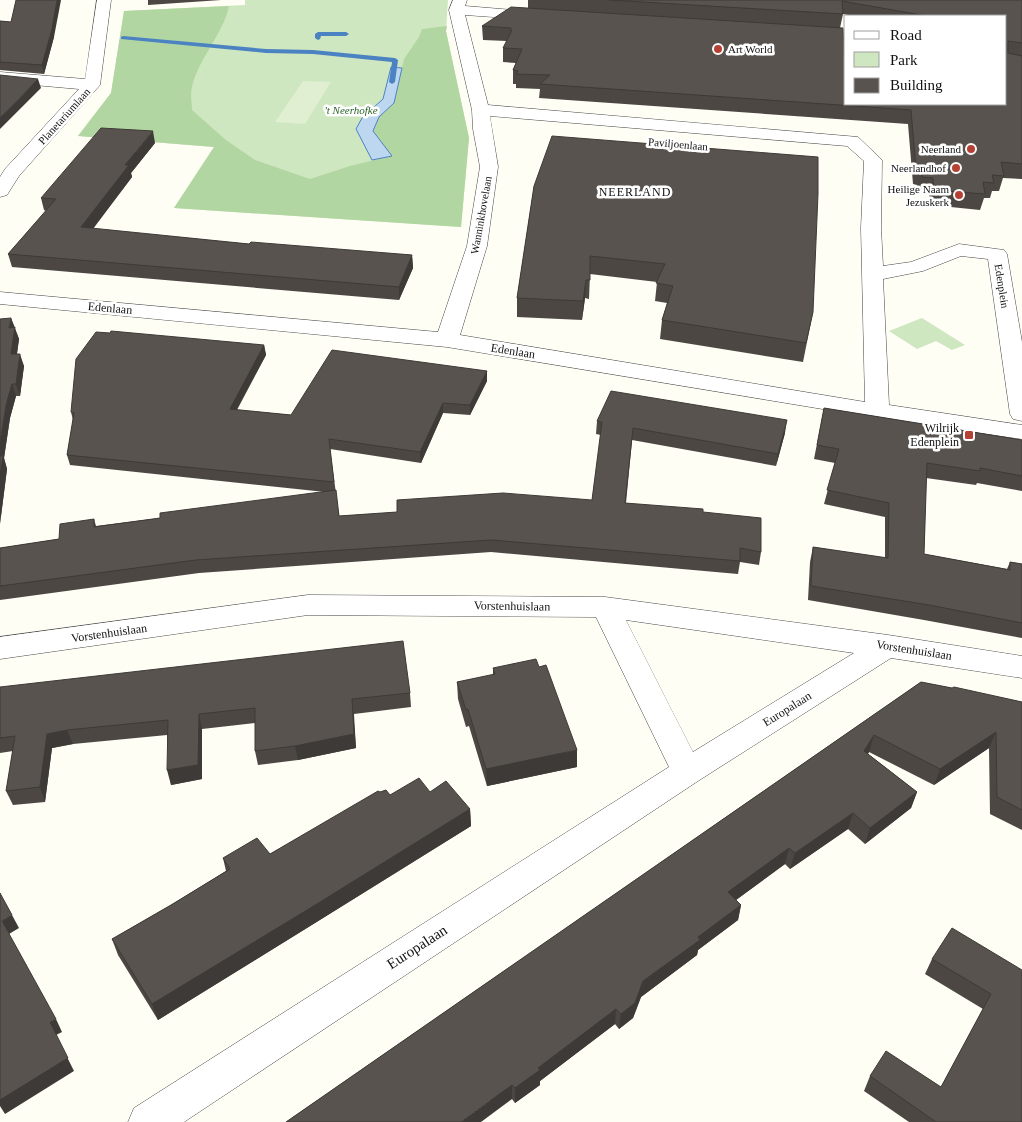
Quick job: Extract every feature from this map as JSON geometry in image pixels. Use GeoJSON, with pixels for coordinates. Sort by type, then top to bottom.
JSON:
{"type":"FeatureCollection","features":[{"type":"Feature","properties":{"kind":"street","name":"Planetariumlaan"},"geometry":{"type":"LineString","coordinates":[[0,191],[12,173],[92,85],[104,0]]}},
{"type":"Feature","properties":{"kind":"street"},"geometry":{"type":"LineString","coordinates":[[458,5],[548,16]]}},
{"type":"Feature","properties":{"kind":"street","name":"Wanninkhovelaan"},"geometry":{"type":"LineString","coordinates":[[447,340],[477,246],[489,167],[491,129],[481,110],[458,5]]}},
{"type":"Feature","properties":{"kind":"street"},"geometry":{"type":"LineString","coordinates":[[0,78],[92,85]]}},
{"type":"Feature","properties":{"kind":"street","name":"Paviljoenlaan"},"geometry":{"type":"LineString","coordinates":[[481,110],[850,149],[873,160],[871,228],[873,274]]}},
{"type":"Feature","properties":{"kind":"street","name":"Edenplein"},"geometry":{"type":"LineString","coordinates":[[873,274],[916,267],[960,250],[997,254],[1022,414]]}},
{"type":"Feature","properties":{"kind":"street"},"geometry":{"type":"LineString","coordinates":[[873,274],[876,411]]}},
{"type":"Feature","properties":{"kind":"street","name":"Edenlaan"},"geometry":{"type":"LineString","coordinates":[[0,298],[447,340],[876,411],[1022,432]]}},
{"type":"Feature","properties":{"kind":"street","name":"Vorstenhuislaan"},"geometry":{"type":"LineString","coordinates":[[0,648],[308,605],[605,607],[888,646],[1022,667]]}},
{"type":"Feature","properties":{"kind":"street"},"geometry":{"type":"LineString","coordinates":[[605,607],[687,772]]}},
{"type":"Feature","properties":{"kind":"street","name":"Europalaan"},"geometry":{"type":"LineString","coordinates":[[148,1122],[687,772],[888,646]]}},
{"type":"Feature","properties":{"kind":"green space","name":"'t Neerhofke"},"geometry":{"type":"Polygon","coordinates":[[[245,0],[448,0],[446,31],[469,138],[461,227],[174,208],[214,147],[78,136],[111,93],[124,11],[245,5],[245,0]]]}},
{"type":"Feature","properties":{"kind":"green space"},"geometry":{"type":"Polygon","coordinates":[[[229,6],[222,26],[195,77],[191,93],[192,110],[226,140],[255,160],[310,179],[350,166],[391,156],[373,131],[379,117],[394,103],[404,59],[419,37],[422,29],[447,26],[446,31],[469,138],[461,227],[174,208],[214,147],[78,136],[111,93],[124,11],[229,6]]]}},
{"type":"Feature","properties":{"kind":"green space"},"geometry":{"type":"Polygon","coordinates":[[[303,81],[331,82],[305,124],[275,122],[303,81]]]}},
{"type":"Feature","properties":{"kind":"green space"},"geometry":{"type":"Polygon","coordinates":[[[922,318],[965,345],[952,350],[936,341],[917,349],[889,331],[922,318]]]}},
{"type":"Feature","properties":{"kind":"water"},"geometry":{"type":"Polygon","coordinates":[[[391,67],[402,68],[394,103],[379,117],[373,131],[392,156],[372,160],[356,129],[362,118],[383,99],[391,67]]]}},
{"type":"Feature","properties":{"kind":"building"},"geometry":{"type":"Polygon","coordinates":[[[16,0],[57,0],[52,29],[42,65],[0,62],[0,21],[11,22],[16,0]]]}},
{"type":"Feature","properties":{"kind":"building"},"geometry":{"type":"Polygon","coordinates":[[[609,0],[1022,0],[1022,43],[1008,41],[1008,53],[1022,56],[1022,164],[1001,162],[1004,176],[992,175],[994,183],[983,182],[985,194],[934,190],[933,178],[922,177],[921,169],[916,169],[911,110],[540,84],[550,75],[516,74],[518,71],[513,70],[522,49],[503,48],[512,30],[510,30],[511,28],[482,26],[511,7],[843,28],[844,105],[1007,105],[1007,15],[921,15],[842,1],[843,14],[609,0]]]}},
{"type":"Feature","properties":{"kind":"building"},"geometry":{"type":"Polygon","coordinates":[[[0,75],[38,79],[0,118],[0,75]]]}},
{"type":"Feature","properties":{"kind":"building"},"geometry":{"type":"Polygon","coordinates":[[[101,128],[153,131],[125,165],[129,165],[81,227],[249,244],[251,242],[412,255],[399,287],[8,254],[56,199],[41,198],[101,128]]]}},
{"type":"Feature","properties":{"kind":"building"},"geometry":{"type":"Polygon","coordinates":[[[552,136],[818,157],[813,312],[806,343],[662,320],[673,286],[656,283],[665,264],[590,256],[590,280],[586,280],[583,301],[517,298],[534,186],[552,136]]]}},
{"type":"Feature","properties":{"kind":"building"},"geometry":{"type":"Polygon","coordinates":[[[11,318],[9,328],[15,327],[11,354],[20,354],[16,384],[12,384],[6,405],[0,442],[0,319],[11,318]]]}},
{"type":"Feature","properties":{"kind":"building"},"geometry":{"type":"Polygon","coordinates":[[[111,331],[264,345],[230,409],[291,415],[332,350],[487,371],[470,405],[443,403],[420,452],[329,439],[334,482],[67,455],[74,413],[71,412],[76,359],[96,332],[110,333],[111,331]]]}},
{"type":"Feature","properties":{"kind":"building"},"geometry":{"type":"Polygon","coordinates":[[[611,391],[787,420],[778,454],[633,428],[625,503],[703,509],[703,512],[761,518],[761,552],[740,548],[740,561],[491,540],[196,560],[0,586],[0,548],[59,539],[60,524],[94,519],[94,527],[160,518],[160,513],[336,490],[339,516],[397,512],[397,500],[503,493],[592,500],[602,422],[597,421],[611,391]]]}},
{"type":"Feature","properties":{"kind":"building"},"geometry":{"type":"Polygon","coordinates":[[[824,408],[1022,440],[1022,476],[980,468],[980,471],[927,463],[924,554],[1010,570],[1010,562],[1022,564],[1022,623],[929,605],[811,586],[813,547],[888,558],[889,503],[827,490],[839,449],[817,445],[824,408]]]}},
{"type":"Feature","properties":{"kind":"building"},"geometry":{"type":"Polygon","coordinates":[[[0,456],[3,456],[0,477],[0,456]]]}},
{"type":"Feature","properties":{"kind":"building"},"geometry":{"type":"Polygon","coordinates":[[[403,641],[410,693],[352,699],[354,734],[295,746],[255,751],[255,708],[199,714],[198,765],[167,770],[168,720],[67,730],[47,734],[40,787],[6,791],[15,736],[0,738],[0,687],[403,641]]]}},
{"type":"Feature","properties":{"kind":"building"},"geometry":{"type":"Polygon","coordinates":[[[536,659],[539,667],[546,665],[577,750],[486,769],[468,709],[466,710],[457,682],[495,674],[493,668],[536,659]]]}},
{"type":"Feature","properties":{"kind":"building"},"geometry":{"type":"Polygon","coordinates":[[[921,682],[954,687],[1022,702],[1022,810],[997,797],[996,732],[940,769],[874,735],[864,751],[917,792],[870,828],[853,813],[795,853],[789,848],[728,892],[741,905],[698,937],[700,940],[643,981],[635,1003],[621,1014],[616,1009],[538,1068],[540,1070],[515,1088],[512,1085],[461,1122],[286,1122],[921,682]]]}},
{"type":"Feature","properties":{"kind":"building"},"geometry":{"type":"Polygon","coordinates":[[[419,778],[430,792],[446,781],[470,809],[152,1004],[112,939],[230,869],[223,858],[257,838],[270,854],[378,791],[386,790],[390,795],[419,778]]]}},
{"type":"Feature","properties":{"kind":"building"},"geometry":{"type":"Polygon","coordinates":[[[0,893],[12,915],[2,921],[56,1019],[50,1022],[68,1058],[0,1100],[0,893]]]}},
{"type":"Feature","properties":{"kind":"building"},"geometry":{"type":"Polygon","coordinates":[[[952,928],[1022,970],[1022,1122],[936,1122],[870,1076],[886,1051],[941,1087],[991,994],[932,959],[952,928]]]}},
{"type":"Feature","properties":{"kind":"waterway"},"geometry":{"type":"LineString","coordinates":[[318,38],[318,34],[346,34]]}},
{"type":"Feature","properties":{"kind":"waterway"},"geometry":{"type":"LineString","coordinates":[[123,38],[395,60],[392,82]]}},
{"type":"Feature","properties":{"kind":"place","name":"Art World"},"geometry":{"type":"Point","coordinates":[718,49]}},
{"type":"Feature","properties":{"kind":"place","name":"Neerland"},"geometry":{"type":"Point","coordinates":[971,149]}},
{"type":"Feature","properties":{"kind":"place","name":"Neerlandhof"},"geometry":{"type":"Point","coordinates":[956,168]}},
{"type":"Feature","properties":{"kind":"place","name":"Heilige Naam Jezuskerk"},"geometry":{"type":"Point","coordinates":[959,195]}},
{"type":"Feature","properties":{"kind":"place","name":"Wilrijk Edenplein"},"geometry":{"type":"Point","coordinates":[969,435]}},
{"type":"Feature","properties":{"kind":"district","name":"NEERLAND"},"geometry":{"type":"Point","coordinates":[635,192]}}]}
